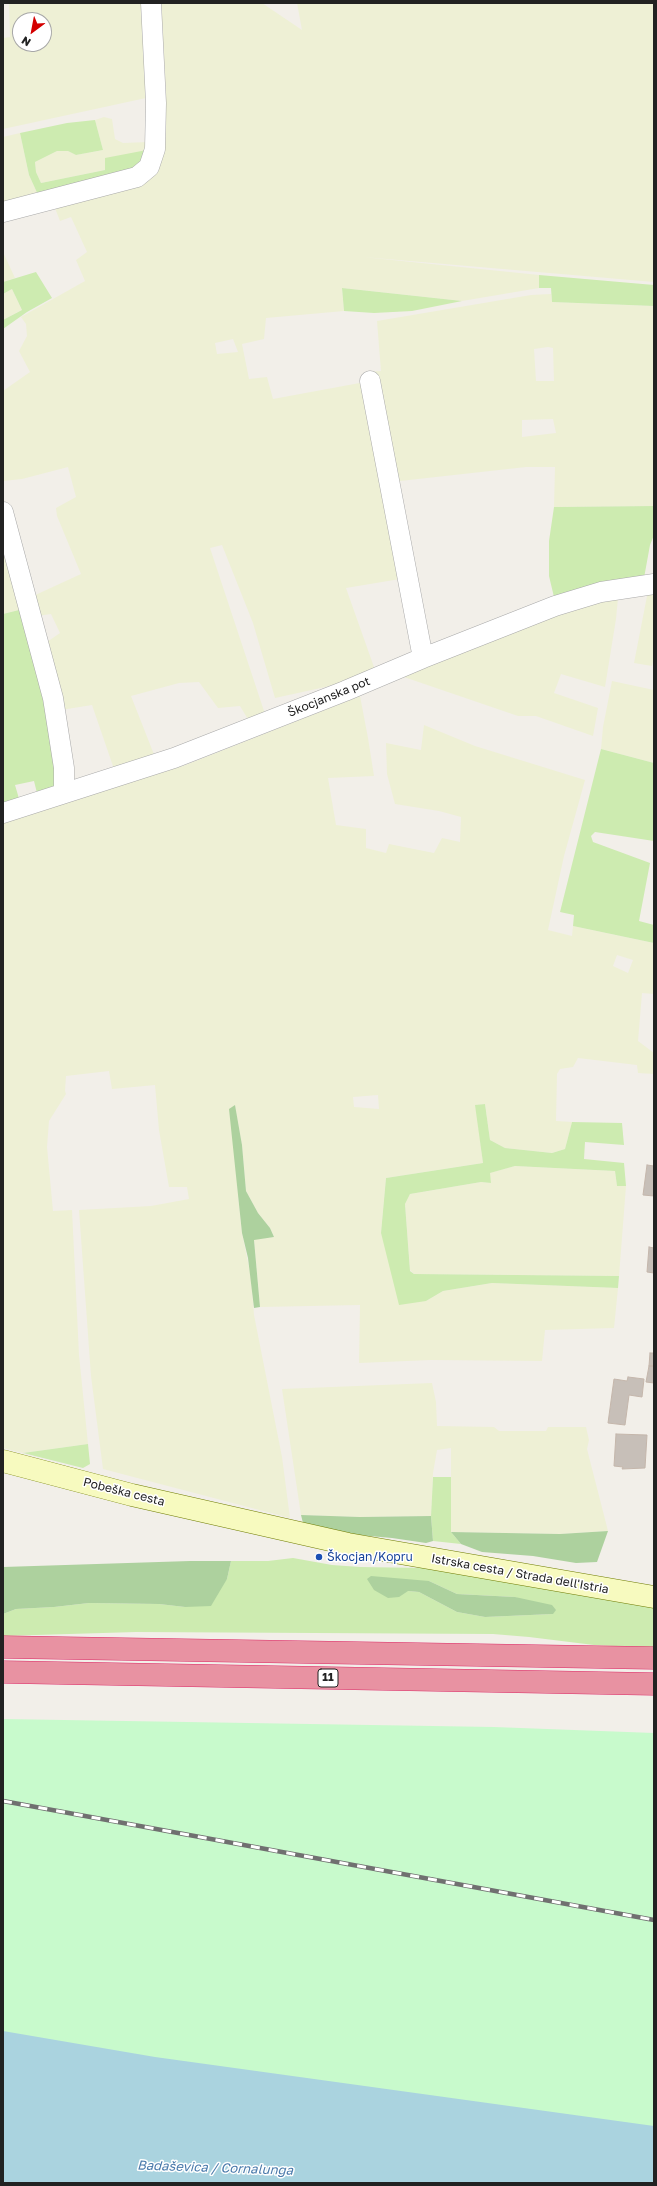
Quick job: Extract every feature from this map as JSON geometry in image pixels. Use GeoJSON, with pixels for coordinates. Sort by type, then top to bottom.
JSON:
{"type":"FeatureCollection","features":[{"type":"Feature","properties":{"kind":"highway","name":"11"},"geometry":{"type":"LineString","coordinates":[[3,1647],[654,1658]]}},
{"type":"Feature","properties":{"kind":"highway","name":"11"},"geometry":{"type":"LineString","coordinates":[[3,1672],[654,1684]]}},
{"type":"Feature","properties":{"kind":"street"},"geometry":{"type":"LineString","coordinates":[[3,212],[137,177],[149,167],[155,149],[156,103],[151,3]]}},
{"type":"Feature","properties":{"kind":"street"},"geometry":{"type":"LineString","coordinates":[[370,382],[423,658]]}},
{"type":"Feature","properties":{"kind":"street"},"geometry":{"type":"LineString","coordinates":[[3,512],[53,698],[64,768],[64,792]]}},
{"type":"Feature","properties":{"kind":"street","name":"Škocjanska pot"},"geometry":{"type":"LineString","coordinates":[[3,813],[64,792],[174,758],[555,606],[601,592],[654,584]]}},
{"type":"Feature","properties":{"kind":"street","name":"Pobeška cesta"},"geometry":{"type":"LineString","coordinates":[[3,1461],[246,1522]]}},
{"type":"Feature","properties":{"kind":"street","name":"Istrska cesta / Strada dell'Istria"},"geometry":{"type":"LineString","coordinates":[[246,1522],[356,1546],[654,1597]]}},
{"type":"Feature","properties":{"kind":"green space"},"geometry":{"type":"Polygon","coordinates":[[[9,3],[147,3],[146,98],[3,129],[3,38],[10,37],[9,3]]]}},
{"type":"Feature","properties":{"kind":"green space"},"geometry":{"type":"Polygon","coordinates":[[[161,3],[262,3],[302,30],[297,3],[654,3],[654,282],[363,257],[539,275],[539,288],[462,301],[342,288],[344,311],[266,318],[264,339],[242,344],[249,379],[267,377],[273,399],[365,382],[400,579],[346,588],[375,670],[339,684],[275,698],[253,623],[222,545],[210,548],[265,714],[249,721],[240,706],[218,708],[199,682],[179,683],[131,696],[155,757],[114,769],[92,705],[61,710],[47,642],[60,633],[51,614],[37,616],[31,597],[81,574],[57,516],[56,508],[76,497],[68,467],[22,479],[3,481],[3,391],[30,372],[19,351],[27,336],[26,324],[21,317],[85,281],[76,260],[87,252],[71,217],[60,221],[53,203],[165,142],[166,90],[161,3]],[[233,339],[215,343],[217,354],[238,352],[233,339]]]}},
{"type":"Feature","properties":{"kind":"green space"},"geometry":{"type":"Polygon","coordinates":[[[104,117],[112,119],[115,139],[123,143],[148,142],[152,149],[105,170],[41,183],[36,172],[35,162],[57,151],[68,151],[76,155],[103,150],[95,120],[104,117]]]}},
{"type":"Feature","properties":{"kind":"green space"},"geometry":{"type":"Polygon","coordinates":[[[95,120],[103,150],[76,155],[68,151],[57,151],[35,162],[36,172],[41,183],[105,170],[105,158],[152,149],[136,173],[39,197],[29,175],[20,133],[67,123],[95,120]]]}},
{"type":"Feature","properties":{"kind":"green space"},"geometry":{"type":"Polygon","coordinates":[[[20,133],[29,175],[39,197],[3,208],[3,137],[20,133]]]}},
{"type":"Feature","properties":{"kind":"green space"},"geometry":{"type":"Polygon","coordinates":[[[3,252],[15,278],[3,282],[3,252]]]}},
{"type":"Feature","properties":{"kind":"green space"},"geometry":{"type":"Polygon","coordinates":[[[36,272],[52,298],[27,312],[3,329],[3,320],[22,310],[12,289],[3,294],[3,282],[36,272]]]}},
{"type":"Feature","properties":{"kind":"green space"},"geometry":{"type":"Polygon","coordinates":[[[539,275],[654,285],[654,306],[552,302],[551,288],[539,288],[539,275]]]}},
{"type":"Feature","properties":{"kind":"green space"},"geometry":{"type":"Polygon","coordinates":[[[342,288],[462,301],[412,311],[374,313],[344,311],[342,288]]]}},
{"type":"Feature","properties":{"kind":"green space"},"geometry":{"type":"Polygon","coordinates":[[[12,289],[22,310],[3,320],[3,294],[12,289]]]}},
{"type":"Feature","properties":{"kind":"green space"},"geometry":{"type":"Polygon","coordinates":[[[551,294],[552,302],[654,306],[654,506],[554,507],[555,467],[526,467],[391,482],[369,372],[381,371],[377,321],[531,295],[551,294]],[[548,347],[534,349],[536,381],[554,381],[553,348],[548,347]],[[553,419],[522,420],[522,437],[556,433],[553,419]]]}},
{"type":"Feature","properties":{"kind":"green space"},"geometry":{"type":"Polygon","coordinates":[[[654,506],[654,535],[650,545],[644,578],[554,597],[549,576],[549,541],[554,507],[654,506]]]}},
{"type":"Feature","properties":{"kind":"green space"},"geometry":{"type":"Polygon","coordinates":[[[3,534],[23,609],[3,614],[3,534]]]}},
{"type":"Feature","properties":{"kind":"green space"},"geometry":{"type":"Polygon","coordinates":[[[648,591],[654,591],[654,657],[652,666],[634,663],[648,591]]]}},
{"type":"Feature","properties":{"kind":"green space"},"geometry":{"type":"Polygon","coordinates":[[[618,598],[605,687],[561,674],[554,693],[598,708],[593,736],[536,716],[518,716],[401,676],[538,622],[618,598]]]}},
{"type":"Feature","properties":{"kind":"green space"},"geometry":{"type":"Polygon","coordinates":[[[23,609],[56,745],[54,788],[38,797],[34,781],[15,785],[20,802],[3,807],[3,614],[23,609]]]}},
{"type":"Feature","properties":{"kind":"green space"},"geometry":{"type":"Polygon","coordinates":[[[612,681],[654,690],[654,763],[601,749],[603,727],[612,681]]]}},
{"type":"Feature","properties":{"kind":"green space"},"geometry":{"type":"Polygon","coordinates":[[[360,696],[374,776],[328,778],[336,825],[366,829],[366,848],[386,853],[389,844],[434,853],[442,838],[460,842],[461,817],[439,811],[395,804],[387,774],[386,743],[421,750],[424,725],[475,746],[585,780],[564,856],[548,930],[572,936],[573,926],[654,943],[654,994],[642,993],[638,1041],[654,1053],[654,1074],[638,1073],[637,1065],[578,1058],[573,1067],[560,1069],[557,1074],[556,1121],[572,1122],[565,1149],[552,1153],[505,1148],[490,1140],[485,1104],[476,1105],[483,1163],[386,1178],[381,1233],[386,1248],[426,1301],[443,1291],[492,1283],[618,1288],[614,1328],[545,1330],[542,1361],[431,1360],[359,1363],[360,1305],[260,1307],[254,1239],[274,1237],[270,1228],[258,1213],[246,1191],[242,1145],[235,1106],[238,1195],[242,1233],[251,1277],[254,1315],[282,1457],[290,1518],[103,1469],[91,1376],[79,1210],[151,1206],[189,1199],[187,1187],[169,1187],[159,1130],[155,1085],[112,1089],[109,1071],[66,1076],[66,1094],[49,1121],[47,1147],[53,1211],[72,1210],[79,1355],[88,1444],[23,1453],[3,1448],[3,819],[183,766],[360,696]],[[617,955],[613,966],[628,973],[633,960],[617,955]],[[378,1095],[353,1097],[354,1107],[379,1109],[378,1095]]]}},
{"type":"Feature","properties":{"kind":"green space"},"geometry":{"type":"Polygon","coordinates":[[[601,749],[654,763],[654,841],[595,832],[591,836],[593,842],[650,863],[639,921],[654,925],[654,943],[573,926],[574,915],[560,912],[601,749]]]}},
{"type":"Feature","properties":{"kind":"green space"},"geometry":{"type":"Polygon","coordinates":[[[485,1104],[490,1140],[505,1148],[552,1153],[565,1149],[572,1122],[622,1123],[624,1145],[585,1142],[584,1159],[624,1163],[626,1186],[617,1186],[615,1171],[515,1166],[490,1173],[491,1183],[481,1182],[410,1194],[405,1204],[410,1271],[414,1274],[619,1276],[618,1288],[492,1283],[443,1291],[426,1301],[399,1305],[381,1233],[386,1178],[483,1163],[475,1105],[485,1104]]]}},
{"type":"Feature","properties":{"kind":"green space"},"geometry":{"type":"Polygon","coordinates":[[[235,1105],[242,1145],[246,1191],[258,1213],[270,1228],[274,1237],[254,1240],[260,1307],[254,1308],[248,1258],[242,1233],[229,1109],[235,1105]]]}},
{"type":"Feature","properties":{"kind":"green space"},"geometry":{"type":"Polygon","coordinates":[[[515,1166],[615,1171],[617,1186],[626,1186],[619,1276],[414,1274],[410,1270],[405,1204],[410,1194],[481,1182],[491,1183],[489,1173],[515,1166]]]}},
{"type":"Feature","properties":{"kind":"green space"},"geometry":{"type":"Polygon","coordinates":[[[432,1383],[436,1402],[437,1426],[494,1427],[499,1431],[546,1431],[548,1427],[586,1427],[589,1440],[587,1449],[608,1531],[560,1534],[451,1532],[451,1448],[437,1450],[433,1473],[431,1516],[360,1517],[301,1515],[282,1389],[432,1383]]]}},
{"type":"Feature","properties":{"kind":"green space"},"geometry":{"type":"Polygon","coordinates":[[[88,1444],[90,1464],[83,1468],[23,1453],[88,1444]]]}},
{"type":"Feature","properties":{"kind":"green space"},"geometry":{"type":"Polygon","coordinates":[[[433,1477],[451,1477],[451,1532],[461,1544],[433,1541],[431,1516],[433,1477]]]}},
{"type":"Feature","properties":{"kind":"green space"},"geometry":{"type":"Polygon","coordinates":[[[301,1515],[360,1517],[431,1516],[433,1541],[426,1543],[392,1538],[336,1533],[304,1527],[301,1515]]]}},
{"type":"Feature","properties":{"kind":"green space"},"geometry":{"type":"Polygon","coordinates":[[[608,1531],[597,1562],[576,1563],[533,1556],[482,1552],[461,1544],[451,1532],[560,1534],[608,1531]]]}},
{"type":"Feature","properties":{"kind":"green space"},"geometry":{"type":"Polygon","coordinates":[[[293,1558],[332,1565],[424,1568],[654,1607],[654,1648],[594,1645],[493,1634],[136,1632],[3,1636],[3,1614],[16,1609],[89,1603],[159,1604],[185,1607],[227,1579],[231,1561],[268,1561],[293,1558]],[[429,1581],[408,1591],[419,1592],[457,1612],[485,1617],[553,1614],[515,1597],[457,1594],[429,1581]]]}},
{"type":"Feature","properties":{"kind":"green space"},"geometry":{"type":"Polygon","coordinates":[[[231,1561],[227,1579],[211,1606],[185,1607],[159,1604],[89,1603],[16,1609],[3,1614],[3,1567],[231,1561]]]}},
{"type":"Feature","properties":{"kind":"green space"},"geometry":{"type":"Polygon","coordinates":[[[371,1576],[429,1581],[457,1594],[515,1597],[552,1605],[556,1610],[553,1614],[485,1617],[457,1612],[419,1592],[408,1591],[399,1597],[388,1598],[374,1590],[367,1579],[371,1576]]]}},
{"type":"Feature","properties":{"kind":"green space"},"geometry":{"type":"Polygon","coordinates":[[[3,1719],[494,1727],[654,1733],[654,2183],[3,2183],[3,1719]]]}},
{"type":"Feature","properties":{"kind":"water","name":"Badaševica / Cornalunga"},"geometry":{"type":"Polygon","coordinates":[[[3,2031],[155,2057],[654,2126],[654,2183],[3,2183],[3,2031]]]}},
{"type":"Feature","properties":{"kind":"building"},"geometry":{"type":"Polygon","coordinates":[[[647,1165],[654,1166],[654,1196],[643,1195],[647,1165]]]}},
{"type":"Feature","properties":{"kind":"building"},"geometry":{"type":"Polygon","coordinates":[[[649,1247],[654,1248],[654,1273],[647,1272],[649,1247]]]}},
{"type":"Feature","properties":{"kind":"building"},"geometry":{"type":"Polygon","coordinates":[[[650,1353],[654,1353],[654,1366],[649,1366],[650,1353]]]}},
{"type":"Feature","properties":{"kind":"building"},"geometry":{"type":"Polygon","coordinates":[[[649,1366],[654,1366],[654,1383],[646,1382],[649,1366]]]}},
{"type":"Feature","properties":{"kind":"building"},"geometry":{"type":"Polygon","coordinates":[[[628,1377],[644,1379],[642,1397],[629,1395],[625,1425],[608,1423],[614,1379],[627,1381],[628,1377]]]}},
{"type":"Feature","properties":{"kind":"building"},"geometry":{"type":"Polygon","coordinates":[[[616,1434],[647,1435],[645,1468],[622,1469],[623,1467],[614,1466],[616,1434]]]}},
{"type":"Feature","properties":{"kind":"railway"},"geometry":{"type":"LineString","coordinates":[[3,1801],[654,1920]]}},
{"type":"Feature","properties":{"kind":"place","name":"Škocjan/Kopru"},"geometry":{"type":"Point","coordinates":[319,1557]}}]}
